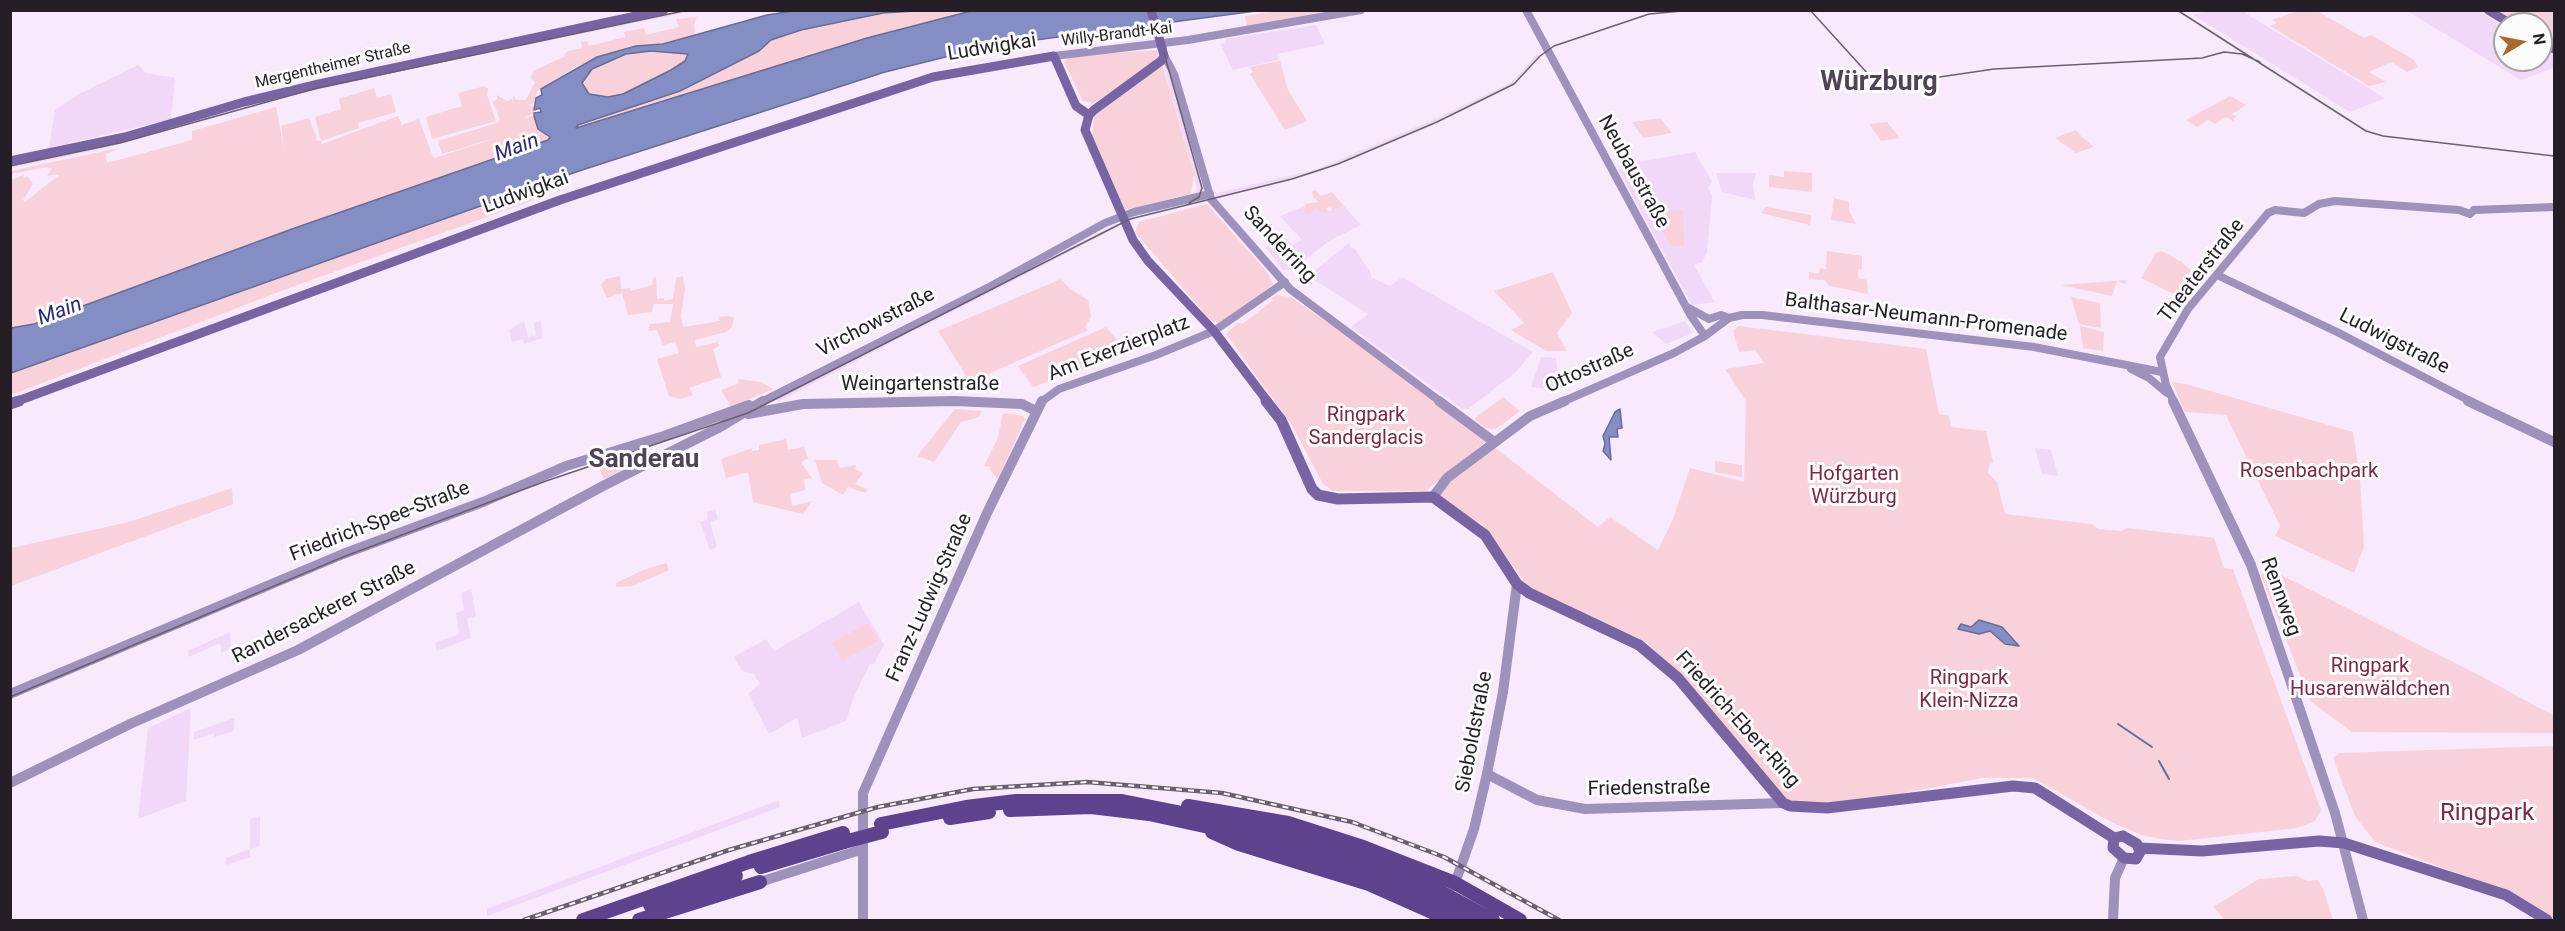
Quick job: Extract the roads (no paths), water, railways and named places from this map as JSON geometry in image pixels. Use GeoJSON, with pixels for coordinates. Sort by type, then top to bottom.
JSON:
{"type":"FeatureCollection","features":[{"type":"Feature","properties":{"kind":"main road","name":"Mergentheimer Straße"},"geometry":{"type":"LineString","coordinates":[[10,161],[125,137],[244,102],[319,84],[664,10]]}},
{"type":"Feature","properties":{"kind":"main road"},"geometry":{"type":"LineString","coordinates":[[1151,10],[1164,57],[1089,116],[1085,130],[1122,217],[1140,251],[1214,331],[1281,420],[1312,489],[1318,495],[1338,499],[1433,497]]}},
{"type":"Feature","properties":{"kind":"main road"},"geometry":{"type":"LineString","coordinates":[[1054,56],[1076,106],[1089,116]]}},
{"type":"Feature","properties":{"kind":"main road","name":"Ludwigkai"},"geometry":{"type":"LineString","coordinates":[[15,402],[440,243],[692,155],[933,77],[981,66],[1054,56]]}},
{"type":"Feature","properties":{"kind":"main road","name":"Friedrich-Ebert-Ring"},"geometry":{"type":"LineString","coordinates":[[1433,497],[1485,535],[1517,584],[1529,593],[1639,645],[1677,678],[1783,803],[1790,806],[1827,808],[2013,786],[2035,788],[2055,798],[2114,838],[2128,837],[2139,848],[2202,851],[2319,841],[2344,843],[2506,895],[2547,921]]}},
{"type":"Feature","properties":{"kind":"main road"},"geometry":{"type":"LineString","coordinates":[[583,921],[750,862],[966,807],[1024,800],[1094,799],[1151,806],[1267,830],[1437,890],[1493,921]]}},
{"type":"Feature","properties":{"kind":"main road"},"geometry":{"type":"LineString","coordinates":[[1151,806],[1176,804],[1210,808],[1288,823],[1363,847],[1455,883],[1520,921]]}},
{"type":"Feature","properties":{"kind":"main road"},"geometry":{"type":"LineString","coordinates":[[881,828],[997,811],[1057,807],[1117,809],[1201,825],[1368,867],[1475,921]]}},
{"type":"Feature","properties":{"kind":"main road"},"geometry":{"type":"LineString","coordinates":[[1201,825],[1239,844],[1369,884],[1445,919]]}},
{"type":"Feature","properties":{"kind":"main road"},"geometry":{"type":"LineString","coordinates":[[607,921],[843,838]]}},
{"type":"Feature","properties":{"kind":"main road","name":"Friedrich-Ebert-Ring"},"geometry":{"type":"LineString","coordinates":[[2114,838],[2113,848],[2124,858]]}},
{"type":"Feature","properties":{"kind":"main road"},"geometry":{"type":"LineString","coordinates":[[2124,858],[2136,859],[2139,848]]}},
{"type":"Feature","properties":{"kind":"main road"},"geometry":{"type":"LineString","coordinates":[[639,921],[760,882]]}},
{"type":"Feature","properties":{"kind":"street","name":"Willy-Brandt-Kai"},"geometry":{"type":"LineString","coordinates":[[1054,56],[1188,40],[1361,10]]}},
{"type":"Feature","properties":{"kind":"street","name":"Neubaustraße"},"geometry":{"type":"LineString","coordinates":[[1526,10],[1685,306],[1705,336]]}},
{"type":"Feature","properties":{"kind":"street","name":"Sanderring"},"geometry":{"type":"LineString","coordinates":[[1164,57],[1210,194],[1290,289],[1493,441]]}},
{"type":"Feature","properties":{"kind":"street","name":"Virchowstraße"},"geometry":{"type":"LineString","coordinates":[[648,464],[732,420],[768,397],[991,285],[1103,224],[1210,194]]}},
{"type":"Feature","properties":{"kind":"street","name":"Theaterstraße"},"geometry":{"type":"LineString","coordinates":[[2160,357],[2188,309],[2268,213],[2275,210],[2298,213],[2335,201],[2459,210],[2470,214],[2474,210],[2554,207]]}},
{"type":"Feature","properties":{"kind":"street","name":"Ludwigstraße"},"geometry":{"type":"LineString","coordinates":[[2217,275],[2337,332],[2465,399],[2554,442]]}},
{"type":"Feature","properties":{"kind":"street","name":"Am Exerzierplatz"},"geometry":{"type":"LineString","coordinates":[[1038,407],[1059,389],[1156,355],[1214,331],[1285,282]]}},
{"type":"Feature","properties":{"kind":"street"},"geometry":{"type":"LineString","coordinates":[[1685,306],[1711,319],[1715,324],[1714,328]]}},
{"type":"Feature","properties":{"kind":"street","name":"Balthasar-Neumann-Promenade"},"geometry":{"type":"LineString","coordinates":[[1711,319],[1721,315],[1729,318],[1762,315],[2034,347],[2162,372]]}},
{"type":"Feature","properties":{"kind":"street","name":"Ottostraße"},"geometry":{"type":"LineString","coordinates":[[1433,497],[1447,478],[1493,441],[1545,408],[1674,353],[1705,336],[1729,318]]}},
{"type":"Feature","properties":{"kind":"street"},"geometry":{"type":"LineString","coordinates":[[2119,363],[2146,363],[2160,357],[2162,372]]}},
{"type":"Feature","properties":{"kind":"street","name":"Balthasar-Neumann-Promenade"},"geometry":{"type":"LineString","coordinates":[[2119,363],[2149,378],[2171,397]]}},
{"type":"Feature","properties":{"kind":"street","name":"Rennweg"},"geometry":{"type":"LineString","coordinates":[[2162,372],[2171,397],[2251,565],[2344,843],[2363,921]]}},
{"type":"Feature","properties":{"kind":"street"},"geometry":{"type":"LineString","coordinates":[[798,382],[791,389],[791,398],[802,404]]}},
{"type":"Feature","properties":{"kind":"street","name":"Friedrich-Spee-Straße"},"geometry":{"type":"LineString","coordinates":[[10,694],[342,554],[483,502],[566,466],[719,417],[768,397]]}},
{"type":"Feature","properties":{"kind":"street","name":"Weingartenstraße"},"geometry":{"type":"LineString","coordinates":[[732,420],[769,408],[802,404],[1005,402],[1038,407]]}},
{"type":"Feature","properties":{"kind":"street","name":"Franz-Ludwig-Straße"},"geometry":{"type":"LineString","coordinates":[[863,921],[861,809],[865,788],[988,510],[1038,407]]}},
{"type":"Feature","properties":{"kind":"street","name":"Randersackerer Straße"},"geometry":{"type":"LineString","coordinates":[[10,783],[130,724],[298,650],[648,464]]}},
{"type":"Feature","properties":{"kind":"street","name":"Sieboldstraße"},"geometry":{"type":"LineString","coordinates":[[1445,919],[1474,829],[1487,774],[1503,692],[1517,584]]}},
{"type":"Feature","properties":{"kind":"street","name":"Friedenstraße"},"geometry":{"type":"LineString","coordinates":[[1487,774],[1537,800],[1585,809],[1783,803]]}},
{"type":"Feature","properties":{"kind":"street"},"geometry":{"type":"LineString","coordinates":[[760,882],[863,849]]}},
{"type":"Feature","properties":{"kind":"street"},"geometry":{"type":"LineString","coordinates":[[2113,921],[2115,878],[2124,858]]}},
{"type":"Feature","properties":{"kind":"water"},"geometry":{"type":"Polygon","coordinates":[[[793,11],[915,11],[883,13],[801,30],[771,40],[759,51],[680,91],[578,125],[576,128],[867,38],[971,11],[1256,11],[990,46],[885,72],[579,171],[11,373],[11,328],[34,324],[292,229],[548,140],[550,137],[538,129],[534,116],[534,113],[541,112],[540,108],[534,110],[536,98],[542,95],[541,89],[597,57],[636,46],[663,44],[767,15],[793,11]],[[651,51],[626,54],[592,69],[582,83],[589,94],[608,97],[623,94],[671,70],[685,61],[688,54],[651,51]]]}},
{"type":"Feature","properties":{"kind":"water"},"geometry":{"type":"Polygon","coordinates":[[[1620,409],[1622,428],[1617,429],[1618,437],[1609,437],[1611,460],[1603,451],[1605,444],[1603,436],[1615,412],[1620,409]]]}},
{"type":"Feature","properties":{"kind":"water"},"geometry":{"type":"Polygon","coordinates":[[[1979,620],[2002,627],[2019,646],[2005,644],[1990,631],[1979,634],[1958,629],[1961,624],[1971,627],[1979,620]]]}},
{"type":"Feature","properties":{"kind":"waterway"},"geometry":{"type":"LineString","coordinates":[[2118,724],[2152,747]]}},
{"type":"Feature","properties":{"kind":"waterway"},"geometry":{"type":"LineString","coordinates":[[2159,761],[2169,779]]}},
{"type":"Feature","properties":{"kind":"tram line"},"geometry":{"type":"LineString","coordinates":[[10,166],[120,143],[317,88],[688,10]]}},
{"type":"Feature","properties":{"kind":"tram line"},"geometry":{"type":"LineString","coordinates":[[1152,10],[1202,188],[1199,197],[1189,203]]}},
{"type":"Feature","properties":{"kind":"tram line"},"geometry":{"type":"LineString","coordinates":[[10,697],[343,557],[546,481],[748,413],[1130,219],[1292,179],[1338,164],[1437,122],[1514,84],[1540,56],[1554,46],[1649,14],[1693,10]]}},
{"type":"Feature","properties":{"kind":"tram line"},"geometry":{"type":"LineString","coordinates":[[1810,10],[1869,75],[1881,82],[1892,84],[1994,69],[2202,58],[2224,52],[2242,54],[2254,59]]}},
{"type":"Feature","properties":{"kind":"tram line"},"geometry":{"type":"LineString","coordinates":[[2177,10],[2254,59]]}},
{"type":"Feature","properties":{"kind":"tram line"},"geometry":{"type":"LineString","coordinates":[[2254,59],[2260,62]]}},
{"type":"Feature","properties":{"kind":"tram line"},"geometry":{"type":"LineString","coordinates":[[2254,59],[2366,131],[2383,136],[2554,156]]}},
{"type":"Feature","properties":{"kind":"railway"},"geometry":{"type":"LineString","coordinates":[[524,920],[729,850],[878,807],[973,789],[1087,782],[1222,793],[1352,822],[1444,857],[1559,920]]}},
{"type":"Feature","properties":{"kind":"district","name":"Würzburg"},"geometry":{"type":"Point","coordinates":[1879,83]}},
{"type":"Feature","properties":{"kind":"district","name":"Sanderau"},"geometry":{"type":"Point","coordinates":[644,460]}},
{"type":"Feature","properties":{"kind":"water label","name":"Main"},"geometry":{"type":"Point","coordinates":[517,148]}},
{"type":"Feature","properties":{"kind":"water label","name":"Main"},"geometry":{"type":"Point","coordinates":[60,312]}},
{"type":"Feature","properties":{"kind":"park label","name":"Ringpark Sanderglacis"},"geometry":{"type":"Point","coordinates":[1366,428]}},
{"type":"Feature","properties":{"kind":"park label","name":"Rosenbachpark"},"geometry":{"type":"Point","coordinates":[2309,472]}},
{"type":"Feature","properties":{"kind":"park label","name":"Hofgarten Würzburg"},"geometry":{"type":"Point","coordinates":[1854,486]}},
{"type":"Feature","properties":{"kind":"park label","name":"Ringpark Husarenwäldchen"},"geometry":{"type":"Point","coordinates":[2370,678]}},
{"type":"Feature","properties":{"kind":"park label","name":"Ringpark Klein-Nizza"},"geometry":{"type":"Point","coordinates":[1969,690]}},
{"type":"Feature","properties":{"kind":"park label","name":"Ringpark"},"geometry":{"type":"Point","coordinates":[2487,814]}}]}
